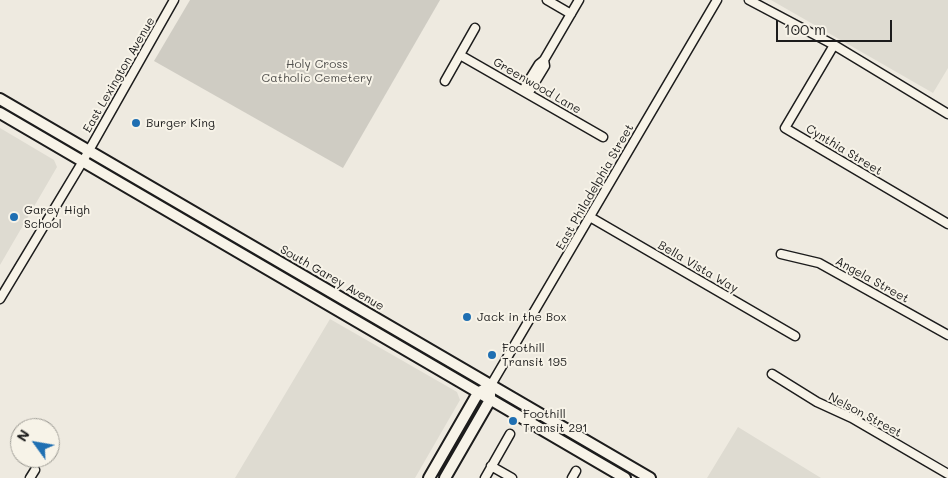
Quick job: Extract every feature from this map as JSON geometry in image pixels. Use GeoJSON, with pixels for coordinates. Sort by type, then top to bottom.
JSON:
{"type":"FeatureCollection","features":[{"type":"Feature","properties":{"kind":"main road","name":"South Garey Avenue"},"geometry":{"type":"LineString","coordinates":[[0,99],[650,478]]}},
{"type":"Feature","properties":{"kind":"main road","name":"South Garey Avenue"},"geometry":{"type":"LineString","coordinates":[[0,112],[625,478]]}},
{"type":"Feature","properties":{"kind":"main road"},"geometry":{"type":"LineString","coordinates":[[340,312],[346,301]]}},
{"type":"Feature","properties":{"kind":"main road"},"geometry":{"type":"LineString","coordinates":[[429,478],[478,393],[491,385]]}},
{"type":"Feature","properties":{"kind":"main road"},"geometry":{"type":"LineString","coordinates":[[445,478],[490,400],[491,385]]}},
{"type":"Feature","properties":{"kind":"street","name":"East Lexington Avenue"},"geometry":{"type":"LineString","coordinates":[[0,299],[88,151],[174,0]]}},
{"type":"Feature","properties":{"kind":"street"},"geometry":{"type":"LineString","coordinates":[[547,0],[570,14]]}},
{"type":"Feature","properties":{"kind":"street"},"geometry":{"type":"LineString","coordinates":[[526,92],[544,66],[544,60],[579,0]]}},
{"type":"Feature","properties":{"kind":"street","name":"East Philadelphia Street"},"geometry":{"type":"LineString","coordinates":[[491,385],[717,0]]}},
{"type":"Feature","properties":{"kind":"street"},"geometry":{"type":"LineString","coordinates":[[749,0],[834,44],[948,114]]}},
{"type":"Feature","properties":{"kind":"street"},"geometry":{"type":"LineString","coordinates":[[445,81],[475,28]]}},
{"type":"Feature","properties":{"kind":"street","name":"Cynthia Street"},"geometry":{"type":"LineString","coordinates":[[834,44],[785,128],[948,224]]}},
{"type":"Feature","properties":{"kind":"street","name":"Greenwood Lane"},"geometry":{"type":"LineString","coordinates":[[460,55],[603,136]]}},
{"type":"Feature","properties":{"kind":"street","name":"Bella Vista Way"},"geometry":{"type":"LineString","coordinates":[[590,217],[795,336]]}},
{"type":"Feature","properties":{"kind":"street","name":"Angela Street"},"geometry":{"type":"LineString","coordinates":[[780,254],[819,263],[948,335]]}},
{"type":"Feature","properties":{"kind":"street","name":"Nelson Street"},"geometry":{"type":"LineString","coordinates":[[772,374],[817,402],[852,418],[948,474]]}},
{"type":"Feature","properties":{"kind":"street"},"geometry":{"type":"LineString","coordinates":[[485,478],[510,434]]}},
{"type":"Feature","properties":{"kind":"street"},"geometry":{"type":"LineString","coordinates":[[492,466],[512,478]]}},
{"type":"Feature","properties":{"kind":"street"},"geometry":{"type":"LineString","coordinates":[[30,478],[35,470]]}},
{"type":"Feature","properties":{"kind":"shaded area"},"geometry":{"type":"Polygon","coordinates":[[[771,0],[948,0],[948,68],[933,93],[771,0]]]}},
{"type":"Feature","properties":{"kind":"shaded area","name":"Garey High School"},"geometry":{"type":"Polygon","coordinates":[[[0,128],[54,160],[57,167],[0,265],[0,128]]]}},
{"type":"Feature","properties":{"kind":"shaded area"},"geometry":{"type":"Polygon","coordinates":[[[330,319],[457,392],[460,400],[415,478],[235,478],[330,319]]]}},
{"type":"Feature","properties":{"kind":"shaded area"},"geometry":{"type":"Polygon","coordinates":[[[738,427],[821,478],[707,478],[738,427]]]}},
{"type":"Feature","properties":{"kind":"green space","name":"Holy Cross Catholic Cemetery"},"geometry":{"type":"Polygon","coordinates":[[[190,0],[440,0],[343,168],[154,61],[190,0]]]}},
{"type":"Feature","properties":{"kind":"place","name":"Burger King"},"geometry":{"type":"Point","coordinates":[136,123]}},
{"type":"Feature","properties":{"kind":"place","name":"Garey High School"},"geometry":{"type":"Point","coordinates":[14,217]}},
{"type":"Feature","properties":{"kind":"place","name":"Jack in the Box"},"geometry":{"type":"Point","coordinates":[467,317]}},
{"type":"Feature","properties":{"kind":"place","name":"Foothill Transit 195"},"geometry":{"type":"Point","coordinates":[492,355]}},
{"type":"Feature","properties":{"kind":"place","name":"Foothill Transit 291"},"geometry":{"type":"Point","coordinates":[513,421]}}]}
